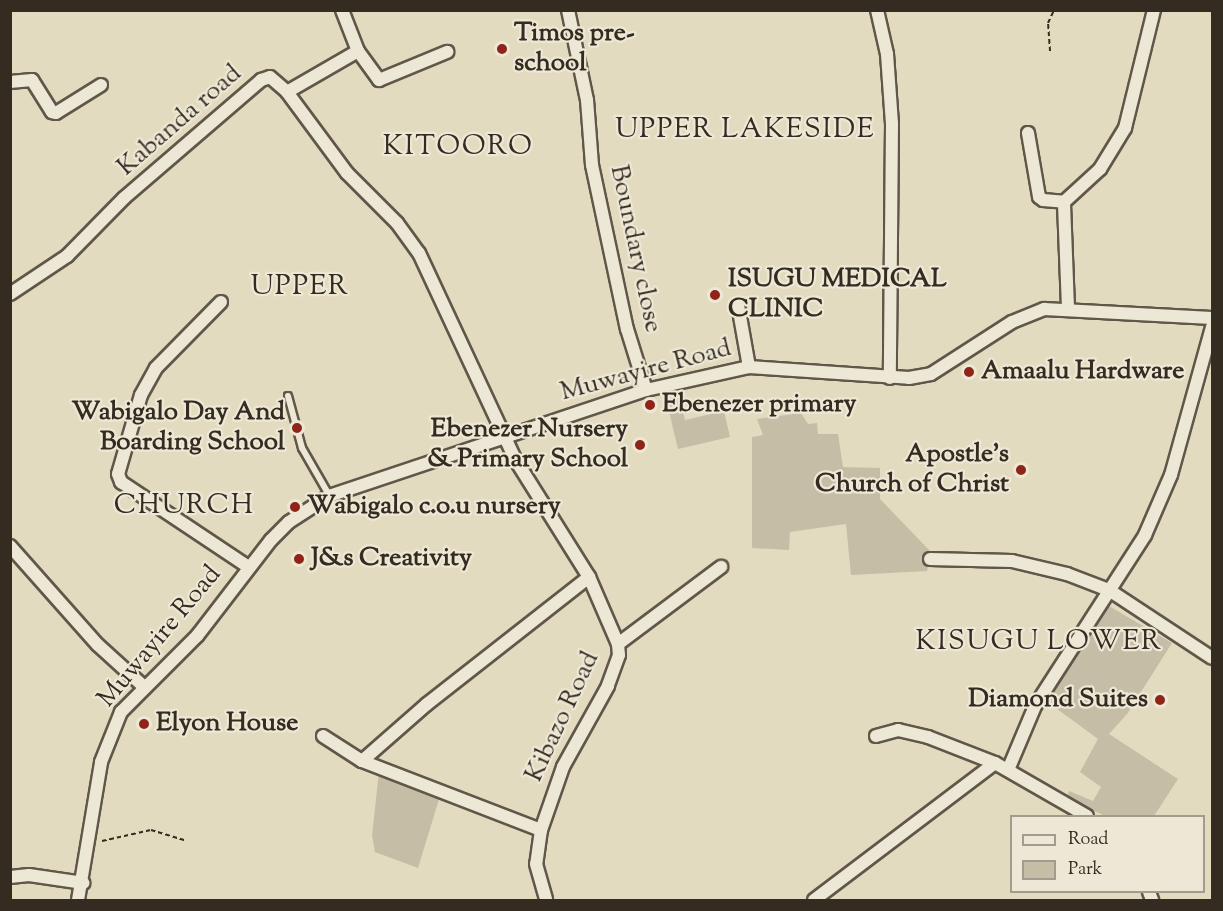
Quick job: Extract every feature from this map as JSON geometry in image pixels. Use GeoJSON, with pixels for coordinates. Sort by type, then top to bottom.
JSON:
{"type":"FeatureCollection","features":[{"type":"Feature","properties":{"kind":"street"},"geometry":{"type":"LineString","coordinates":[[342,10],[358,51],[379,80],[447,52]]}},
{"type":"Feature","properties":{"kind":"street","name":"Boundary close"},"geometry":{"type":"LineString","coordinates":[[568,10],[587,100],[592,165],[627,329],[646,390]]}},
{"type":"Feature","properties":{"kind":"street"},"geometry":{"type":"LineString","coordinates":[[877,10],[887,54],[892,124],[890,378]]}},
{"type":"Feature","properties":{"kind":"street"},"geometry":{"type":"LineString","coordinates":[[1028,132],[1039,196],[1043,201],[1064,202],[1100,169],[1125,128],[1154,10]]}},
{"type":"Feature","properties":{"kind":"street"},"geometry":{"type":"LineString","coordinates":[[287,92],[358,51]]}},
{"type":"Feature","properties":{"kind":"street","name":"Kabanda road"},"geometry":{"type":"LineString","coordinates":[[10,294],[67,256],[133,191],[261,80],[270,77],[287,92],[347,173],[397,223],[419,253],[462,351],[507,434]]}},
{"type":"Feature","properties":{"kind":"street"},"geometry":{"type":"LineString","coordinates":[[10,82],[32,80],[51,112],[56,113],[101,85]]}},
{"type":"Feature","properties":{"kind":"street"},"geometry":{"type":"LineString","coordinates":[[1064,202],[1068,308]]}},
{"type":"Feature","properties":{"kind":"street"},"geometry":{"type":"LineString","coordinates":[[220,302],[156,368],[141,395],[119,479],[247,566]]}},
{"type":"Feature","properties":{"kind":"street"},"geometry":{"type":"LineString","coordinates":[[738,305],[749,367]]}},
{"type":"Feature","properties":{"kind":"street","name":"Muwayire Road"},"geometry":{"type":"LineString","coordinates":[[78,900],[90,844],[101,762],[109,736],[121,712],[143,686],[196,636],[221,608],[247,566],[289,522],[329,496],[507,434],[646,390],[749,367],[787,367],[890,378],[931,374],[1023,316],[1068,308],[1212,318]]}},
{"type":"Feature","properties":{"kind":"street"},"geometry":{"type":"LineString","coordinates":[[1008,770],[1035,706],[1145,535],[1171,475],[1212,327]]}},
{"type":"Feature","properties":{"kind":"street","name":"Kibazo Road"},"geometry":{"type":"LineString","coordinates":[[507,434],[526,479],[589,578],[618,644],[619,655],[608,686],[563,767],[541,830],[536,864],[546,900]]}},
{"type":"Feature","properties":{"kind":"street"},"geometry":{"type":"LineString","coordinates":[[10,546],[98,645],[143,686]]}},
{"type":"Feature","properties":{"kind":"street"},"geometry":{"type":"LineString","coordinates":[[930,559],[1012,561],[1067,574],[1109,590],[1212,658]]}},
{"type":"Feature","properties":{"kind":"street"},"geometry":{"type":"LineString","coordinates":[[618,644],[721,567]]}},
{"type":"Feature","properties":{"kind":"street"},"geometry":{"type":"LineString","coordinates":[[362,761],[427,704],[589,578]]}},
{"type":"Feature","properties":{"kind":"street"},"geometry":{"type":"LineString","coordinates":[[876,736],[898,730],[912,733],[995,763],[1085,815]]}},
{"type":"Feature","properties":{"kind":"street"},"geometry":{"type":"LineString","coordinates":[[323,736],[362,761],[541,830]]}},
{"type":"Feature","properties":{"kind":"street"},"geometry":{"type":"LineString","coordinates":[[814,900],[995,763]]}},
{"type":"Feature","properties":{"kind":"street"},"geometry":{"type":"LineString","coordinates":[[10,877],[29,875],[82,884]]}},
{"type":"Feature","properties":{"kind":"lane"},"geometry":{"type":"LineString","coordinates":[[288,396],[302,448],[329,496]]}},
{"type":"Feature","properties":{"kind":"path"},"geometry":{"type":"LineString","coordinates":[[1050,51],[1048,23],[1054,10]]}},
{"type":"Feature","properties":{"kind":"path"},"geometry":{"type":"LineString","coordinates":[[90,844],[151,830],[186,841]]}},
{"type":"Feature","properties":{"kind":"green space"},"geometry":{"type":"Polygon","coordinates":[[[679,396],[685,420],[724,411],[730,437],[678,449],[666,399],[679,396]]]}},
{"type":"Feature","properties":{"kind":"green space"},"geometry":{"type":"Polygon","coordinates":[[[801,413],[808,424],[817,423],[818,434],[838,434],[843,467],[880,468],[880,499],[931,552],[927,571],[851,575],[846,524],[790,532],[789,550],[752,548],[752,437],[763,435],[757,419],[801,413]]]}},
{"type":"Feature","properties":{"kind":"green space"},"geometry":{"type":"Polygon","coordinates":[[[1109,606],[1172,643],[1127,714],[1109,734],[1178,779],[1155,815],[1103,815],[1067,798],[1069,791],[1093,801],[1101,787],[1080,772],[1098,739],[1045,700],[1109,606]]]}},
{"type":"Feature","properties":{"kind":"green space"},"geometry":{"type":"Polygon","coordinates":[[[379,772],[440,796],[418,868],[375,852],[372,835],[379,772]]]}},
{"type":"Feature","properties":{"kind":"place","name":"Timos pre- school"},"geometry":{"type":"Point","coordinates":[502,49]}},
{"type":"Feature","properties":{"kind":"place","name":"ISUGU MEDICAL CLINIC"},"geometry":{"type":"Point","coordinates":[715,295]}},
{"type":"Feature","properties":{"kind":"place","name":"Amaalu Hardware"},"geometry":{"type":"Point","coordinates":[969,372]}},
{"type":"Feature","properties":{"kind":"place","name":"Ebenezer primary"},"geometry":{"type":"Point","coordinates":[650,405]}},
{"type":"Feature","properties":{"kind":"place","name":"Wabigalo Day And Boarding School"},"geometry":{"type":"Point","coordinates":[297,428]}},
{"type":"Feature","properties":{"kind":"place","name":"Ebenezer Nursery & Primary School"},"geometry":{"type":"Point","coordinates":[640,445]}},
{"type":"Feature","properties":{"kind":"place","name":"Apostle's Church of Christ"},"geometry":{"type":"Point","coordinates":[1021,470]}},
{"type":"Feature","properties":{"kind":"place","name":"Wabigalo c.o.u nursery"},"geometry":{"type":"Point","coordinates":[295,507]}},
{"type":"Feature","properties":{"kind":"place","name":"J&s Creativity"},"geometry":{"type":"Point","coordinates":[299,559]}},
{"type":"Feature","properties":{"kind":"place","name":"Diamond Suites"},"geometry":{"type":"Point","coordinates":[1160,700]}},
{"type":"Feature","properties":{"kind":"place","name":"Elyon House"},"geometry":{"type":"Point","coordinates":[144,724]}},
{"type":"Feature","properties":{"kind":"district","name":"UPPER LAKESIDE"},"geometry":{"type":"Point","coordinates":[745,130]}},
{"type":"Feature","properties":{"kind":"district","name":"KITOORO"},"geometry":{"type":"Point","coordinates":[458,147]}},
{"type":"Feature","properties":{"kind":"district","name":"UPPER"},"geometry":{"type":"Point","coordinates":[300,287]}},
{"type":"Feature","properties":{"kind":"district","name":"CHURCH"},"geometry":{"type":"Point","coordinates":[184,506]}},
{"type":"Feature","properties":{"kind":"district","name":"KISUGU LOWER"},"geometry":{"type":"Point","coordinates":[1039,642]}}]}
